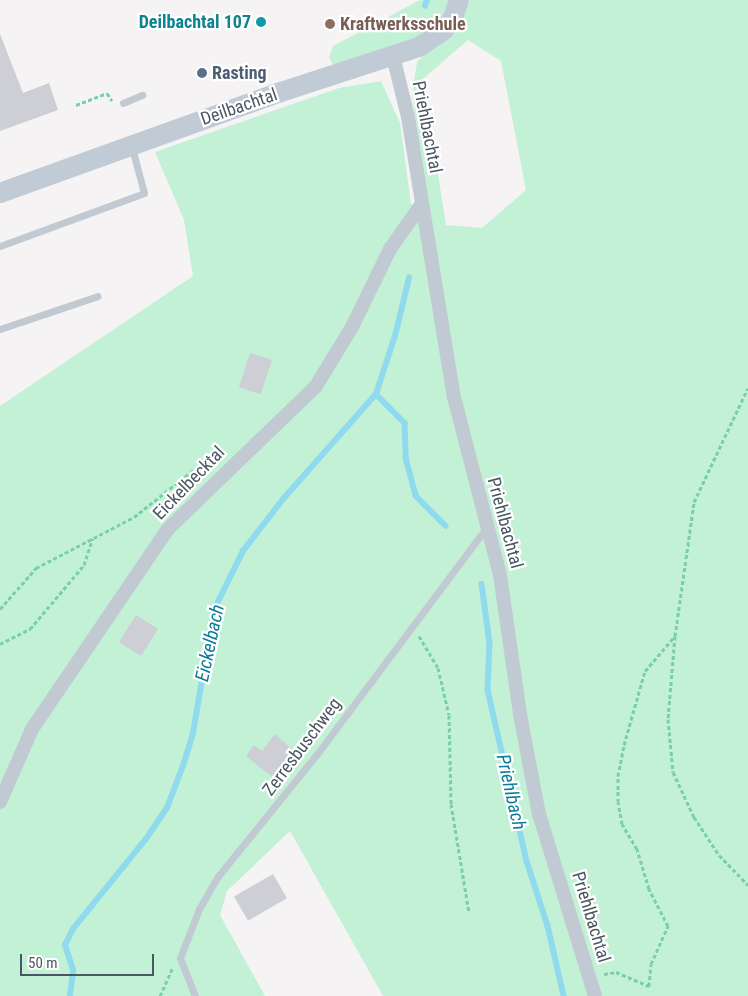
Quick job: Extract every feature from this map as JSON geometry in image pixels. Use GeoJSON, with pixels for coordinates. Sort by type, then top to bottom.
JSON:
{"type":"FeatureCollection","features":[{"type":"Feature","properties":{"kind":"street","name":"Deilbachtal"},"geometry":{"type":"LineString","coordinates":[[0,193],[131,145],[419,47],[438,35],[453,18],[459,0]]}},
{"type":"Feature","properties":{"kind":"street","name":"Priehlbachtal"},"geometry":{"type":"LineString","coordinates":[[393,56],[408,117],[454,397],[486,528],[500,575],[521,720],[539,814],[595,996]]}},
{"type":"Feature","properties":{"kind":"street","name":"Eickelbecktal"},"geometry":{"type":"LineString","coordinates":[[0,802],[32,729],[166,530],[245,452],[298,406],[320,379],[352,327],[390,249],[421,205]]}},
{"type":"Feature","properties":{"kind":"lane"},"geometry":{"type":"LineString","coordinates":[[123,102],[142,95]]}},
{"type":"Feature","properties":{"kind":"lane"},"geometry":{"type":"LineString","coordinates":[[0,246],[144,193],[131,145]]}},
{"type":"Feature","properties":{"kind":"lane"},"geometry":{"type":"LineString","coordinates":[[0,329],[98,296]]}},
{"type":"Feature","properties":{"kind":"lane","name":"Zerresbuschweg"},"geometry":{"type":"LineString","coordinates":[[180,958],[199,909],[219,875],[317,754],[486,528]]}},
{"type":"Feature","properties":{"kind":"lane"},"geometry":{"type":"LineString","coordinates":[[180,958],[195,996]]}},
{"type":"Feature","properties":{"kind":"path"},"geometry":{"type":"LineString","coordinates":[[76,105],[107,93],[110,102]]}},
{"type":"Feature","properties":{"kind":"path"},"geometry":{"type":"LineString","coordinates":[[748,388],[694,502],[675,636],[668,719],[673,772],[694,817],[719,855],[748,885]]}},
{"type":"Feature","properties":{"kind":"path"},"geometry":{"type":"LineString","coordinates":[[0,609],[36,568],[134,517],[210,458],[245,452]]}},
{"type":"Feature","properties":{"kind":"path"},"geometry":{"type":"LineString","coordinates":[[0,644],[30,629],[84,565],[93,538]]}},
{"type":"Feature","properties":{"kind":"path"},"geometry":{"type":"LineString","coordinates":[[413,624],[438,668],[449,715],[451,804],[469,913]]}},
{"type":"Feature","properties":{"kind":"path"},"geometry":{"type":"LineString","coordinates":[[589,977],[616,972],[649,986],[652,964],[668,926],[650,890],[636,848],[622,824],[618,802],[618,776],[624,745],[645,671],[675,636]]}},
{"type":"Feature","properties":{"kind":"path"},"geometry":{"type":"LineString","coordinates":[[160,996],[173,965],[180,958]]}},
{"type":"Feature","properties":{"kind":"green space"},"geometry":{"type":"Polygon","coordinates":[[[420,0],[455,0],[434,35],[335,68],[329,58],[333,46],[420,0]]]}},
{"type":"Feature","properties":{"kind":"green space"},"geometry":{"type":"Polygon","coordinates":[[[470,0],[748,0],[748,996],[383,996],[290,831],[227,891],[220,915],[265,996],[0,996],[0,406],[193,276],[184,220],[155,152],[339,88],[381,81],[400,123],[411,204],[427,203],[412,94],[417,62],[457,22],[470,0]],[[468,40],[423,79],[446,225],[482,228],[526,190],[501,61],[468,40]]]}},
{"type":"Feature","properties":{"kind":"building"},"geometry":{"type":"Polygon","coordinates":[[[0,34],[23,93],[49,83],[58,110],[0,131],[0,34]]]}},
{"type":"Feature","properties":{"kind":"building"},"geometry":{"type":"Polygon","coordinates":[[[250,353],[272,360],[261,394],[239,387],[250,353]]]}},
{"type":"Feature","properties":{"kind":"building"},"geometry":{"type":"Polygon","coordinates":[[[136,615],[158,629],[141,656],[119,642],[136,615]]]}},
{"type":"Feature","properties":{"kind":"building"},"geometry":{"type":"Polygon","coordinates":[[[275,734],[293,750],[272,777],[246,756],[254,745],[262,751],[275,734]]]}},
{"type":"Feature","properties":{"kind":"building"},"geometry":{"type":"Polygon","coordinates":[[[273,874],[287,898],[248,921],[234,896],[273,874]]]}},
{"type":"Feature","properties":{"kind":"waterway","name":"Priehlbach"},"geometry":{"type":"LineString","coordinates":[[425,6],[427,0]]}},
{"type":"Feature","properties":{"kind":"waterway","name":"Eickelbach"},"geometry":{"type":"LineString","coordinates":[[70,996],[73,970],[65,945],[73,929],[146,839],[167,808],[184,763],[193,733],[214,610],[243,551],[284,498],[376,394],[395,336],[409,278]]}},
{"type":"Feature","properties":{"kind":"waterway","name":"Priehlbach"},"geometry":{"type":"LineString","coordinates":[[376,394],[405,423],[406,458],[416,496],[446,526]]}},
{"type":"Feature","properties":{"kind":"waterway","name":"Priehlbach"},"geometry":{"type":"LineString","coordinates":[[482,584],[490,643],[488,690],[527,861],[548,926],[564,996]]}},
{"type":"Feature","properties":{"kind":"place","name":"Deilbachtal 107"},"geometry":{"type":"Point","coordinates":[261,22]}},
{"type":"Feature","properties":{"kind":"place","name":"Kraftwerksschule"},"geometry":{"type":"Point","coordinates":[330,24]}},
{"type":"Feature","properties":{"kind":"place","name":"Rasting"},"geometry":{"type":"Point","coordinates":[202,73]}}]}
